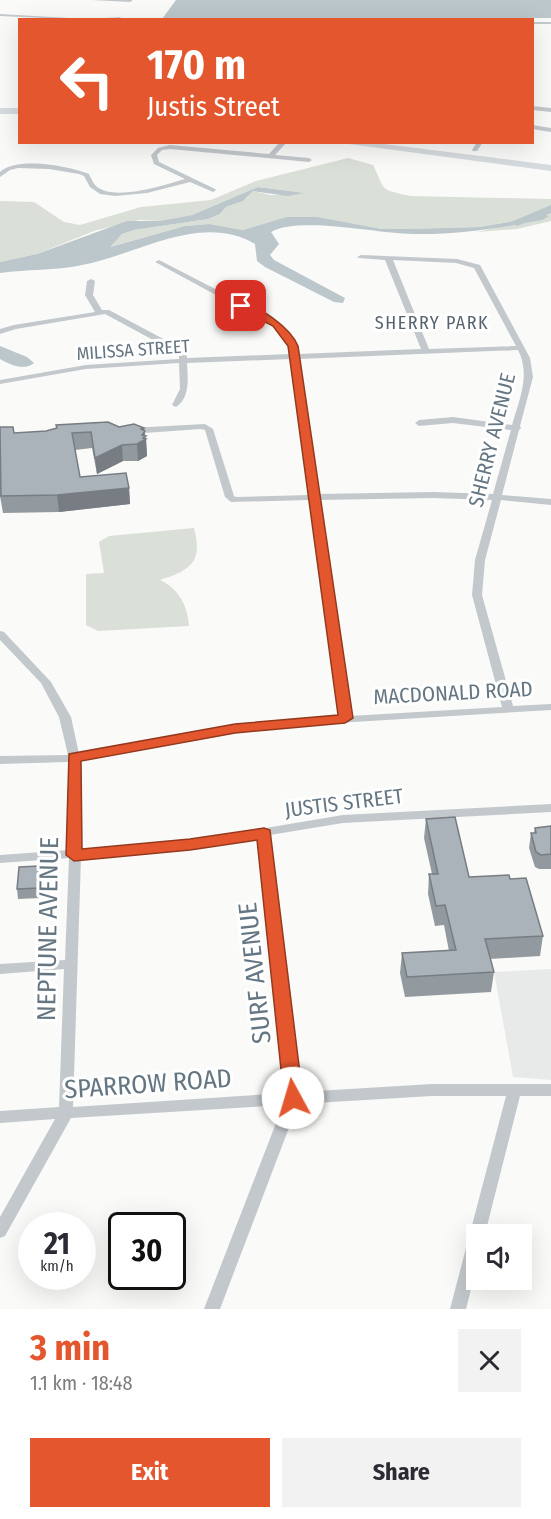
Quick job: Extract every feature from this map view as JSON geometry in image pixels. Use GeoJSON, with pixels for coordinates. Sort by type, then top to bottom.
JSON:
{"type":"FeatureCollection","features":[{"type":"Feature","properties":{"kind":"main road"},"geometry":{"type":"LineString","coordinates":[[0,104],[18,105]]}},
{"type":"Feature","properties":{"kind":"main road"},"geometry":{"type":"LineString","coordinates":[[0,111],[18,111]]}},
{"type":"Feature","properties":{"kind":"main road"},"geometry":{"type":"LineString","coordinates":[[355,144],[551,168]]}},
{"type":"Feature","properties":{"kind":"main road"},"geometry":{"type":"LineString","coordinates":[[444,144],[477,146],[551,159]]}},
{"type":"Feature","properties":{"kind":"street"},"geometry":{"type":"LineString","coordinates":[[94,0],[131,1]]}},
{"type":"Feature","properties":{"kind":"street"},"geometry":{"type":"LineString","coordinates":[[124,9],[131,1]]}},
{"type":"Feature","properties":{"kind":"street"},"geometry":{"type":"LineString","coordinates":[[0,15],[52,18]]}},
{"type":"Feature","properties":{"kind":"street"},"geometry":{"type":"LineString","coordinates":[[534,23],[551,23]]}},
{"type":"Feature","properties":{"kind":"street"},"geometry":{"type":"LineString","coordinates":[[534,108],[551,110]]}},
{"type":"Feature","properties":{"kind":"street"},"geometry":{"type":"LineString","coordinates":[[534,127],[551,130]]}},
{"type":"Feature","properties":{"kind":"street"},"geometry":{"type":"LineString","coordinates":[[271,156],[282,144]]}},
{"type":"Feature","properties":{"kind":"street"},"geometry":{"type":"LineString","coordinates":[[213,190],[156,163],[153,155],[160,149],[170,147],[309,160]]}},
{"type":"Feature","properties":{"kind":"street"},"geometry":{"type":"LineString","coordinates":[[0,175],[7,168],[18,165],[77,171],[87,175],[88,184],[102,194],[119,195],[189,180]]}},
{"type":"Feature","properties":{"kind":"street","name":"SHERRY AVENUE"},"geometry":{"type":"LineString","coordinates":[[361,257],[457,261],[477,267],[520,348],[529,377],[480,560],[477,595],[508,710]]}},
{"type":"Feature","properties":{"kind":"street"},"geometry":{"type":"LineString","coordinates":[[388,258],[426,352]]}},
{"type":"Feature","properties":{"kind":"street"},"geometry":{"type":"LineString","coordinates":[[159,262],[276,324],[289,338],[295,358],[345,718]]}},
{"type":"Feature","properties":{"kind":"street"},"geometry":{"type":"LineString","coordinates":[[91,282],[89,296],[99,312]]}},
{"type":"Feature","properties":{"kind":"street"},"geometry":{"type":"LineString","coordinates":[[0,332],[99,312],[111,313],[180,350],[184,361],[184,389],[176,405]]}},
{"type":"Feature","properties":{"kind":"street","name":"MILISSA STREET"},"geometry":{"type":"LineString","coordinates":[[0,382],[108,364],[520,348]]}},
{"type":"Feature","properties":{"kind":"street"},"geometry":{"type":"LineString","coordinates":[[419,423],[453,420],[517,428]]}},
{"type":"Feature","properties":{"kind":"street"},"geometry":{"type":"LineString","coordinates":[[122,431],[207,427],[231,499],[443,496],[551,502]]}},
{"type":"Feature","properties":{"kind":"street"},"geometry":{"type":"LineString","coordinates":[[496,498],[505,503],[551,509]]}},
{"type":"Feature","properties":{"kind":"street","name":"NEPTUNE AVENUE"},"geometry":{"type":"LineString","coordinates":[[0,634],[5,646],[46,682],[57,699],[65,717],[74,758],[72,964],[66,1114],[0,1231]]}},
{"type":"Feature","properties":{"kind":"street","name":"MACDONALD ROAD"},"geometry":{"type":"LineString","coordinates":[[0,760],[74,758],[235,729],[345,718],[551,707]]}},
{"type":"Feature","properties":{"kind":"street","name":"JUSTIS STREET"},"geometry":{"type":"LineString","coordinates":[[0,859],[190,845],[343,819],[551,808]]}},
{"type":"Feature","properties":{"kind":"street","name":"SURF AVENUE"},"geometry":{"type":"LineString","coordinates":[[212,1309],[293,1098],[264,833]]}},
{"type":"Feature","properties":{"kind":"street"},"geometry":{"type":"LineString","coordinates":[[0,969],[72,964]]}},
{"type":"Feature","properties":{"kind":"street","name":"SPARROW ROAD"},"geometry":{"type":"LineString","coordinates":[[0,1117],[432,1090],[551,1090]]}},
{"type":"Feature","properties":{"kind":"street"},"geometry":{"type":"LineString","coordinates":[[480,1224],[514,1091]]}},
{"type":"Feature","properties":{"kind":"street","name":"SPARROW ROAD"},"geometry":{"type":"LineString","coordinates":[[514,1091],[551,1098]]}},
{"type":"Feature","properties":{"kind":"street"},"geometry":{"type":"LineString","coordinates":[[458,1309],[466,1278]]}},
{"type":"Feature","properties":{"kind":"shaded area"},"geometry":{"type":"Polygon","coordinates":[[[176,0],[551,0],[551,18],[163,18],[176,0]]]}},
{"type":"Feature","properties":{"kind":"shaded area"},"geometry":{"type":"Polygon","coordinates":[[[348,158],[373,165],[384,188],[410,196],[551,199],[551,221],[517,229],[476,232],[548,216],[539,213],[520,220],[480,227],[407,229],[382,229],[318,217],[286,217],[243,230],[209,224],[185,226],[109,247],[122,234],[134,230],[208,219],[220,214],[226,207],[243,201],[253,191],[271,195],[303,193],[258,187],[192,215],[159,221],[139,220],[94,231],[37,254],[0,262],[0,201],[34,202],[64,222],[80,225],[141,207],[211,200],[256,181],[348,158]]]}},
{"type":"Feature","properties":{"kind":"shaded area"},"geometry":{"type":"Polygon","coordinates":[[[258,187],[304,193],[288,196],[253,191],[243,201],[226,207],[220,214],[208,219],[134,230],[122,234],[110,247],[185,226],[209,224],[243,230],[286,217],[318,217],[382,229],[407,229],[480,227],[520,220],[539,213],[549,216],[542,220],[510,226],[446,233],[413,234],[319,226],[284,227],[271,232],[279,244],[270,255],[274,260],[345,298],[343,303],[334,302],[265,267],[257,261],[255,244],[234,235],[213,232],[169,239],[82,265],[0,273],[0,262],[37,254],[127,221],[159,221],[192,215],[258,187]]]}},
{"type":"Feature","properties":{"kind":"shaded area"},"geometry":{"type":"Polygon","coordinates":[[[0,346],[27,357],[34,363],[22,367],[0,359],[0,346]]]}},
{"type":"Feature","properties":{"kind":"shaded area"},"geometry":{"type":"Polygon","coordinates":[[[194,528],[197,549],[192,563],[180,572],[160,580],[172,588],[181,599],[187,612],[189,626],[98,631],[86,625],[86,574],[104,573],[99,542],[109,536],[194,528]]]}},
{"type":"Feature","properties":{"kind":"shaded area"},"geometry":{"type":"Polygon","coordinates":[[[551,969],[551,1080],[513,1077],[494,972],[551,969]]]}},
{"type":"Feature","properties":{"kind":"building"},"geometry":{"type":"Polygon","coordinates":[[[108,422],[119,427],[134,424],[144,428],[141,429],[145,431],[142,435],[146,436],[143,438],[146,439],[137,444],[122,445],[95,458],[91,432],[72,433],[80,477],[126,473],[129,488],[57,495],[1,496],[0,427],[13,427],[14,433],[46,431],[57,428],[56,425],[108,422]]]}},
{"type":"Feature","properties":{"kind":"building"},"geometry":{"type":"Polygon","coordinates":[[[455,817],[469,877],[509,875],[510,879],[526,878],[543,936],[485,939],[494,972],[407,977],[402,953],[456,950],[445,905],[436,906],[429,874],[438,874],[426,819],[455,817]]]}},
{"type":"Feature","properties":{"kind":"building"},"geometry":{"type":"Polygon","coordinates":[[[551,826],[551,854],[541,855],[536,852],[531,833],[536,833],[535,828],[551,826]]]}},
{"type":"Feature","properties":{"kind":"building"},"geometry":{"type":"Polygon","coordinates":[[[39,866],[39,888],[17,889],[19,867],[39,866]]]}},
{"type":"Feature","properties":{"kind":"waterway"},"geometry":{"type":"LineString","coordinates":[[517,222],[551,209]]}},
{"type":"Feature","properties":{"kind":"district","name":"SHERRY PARK"},"geometry":{"type":"Point","coordinates":[432,323]}},
{"type":"Feature","properties":{"kind":"route"},"geometry":{"type":"LineString","coordinates":[[241,306],[276,324],[284,331],[293,346],[345,718],[235,729],[74,758],[74,855],[190,845],[264,833],[293,1098]]}}]}
